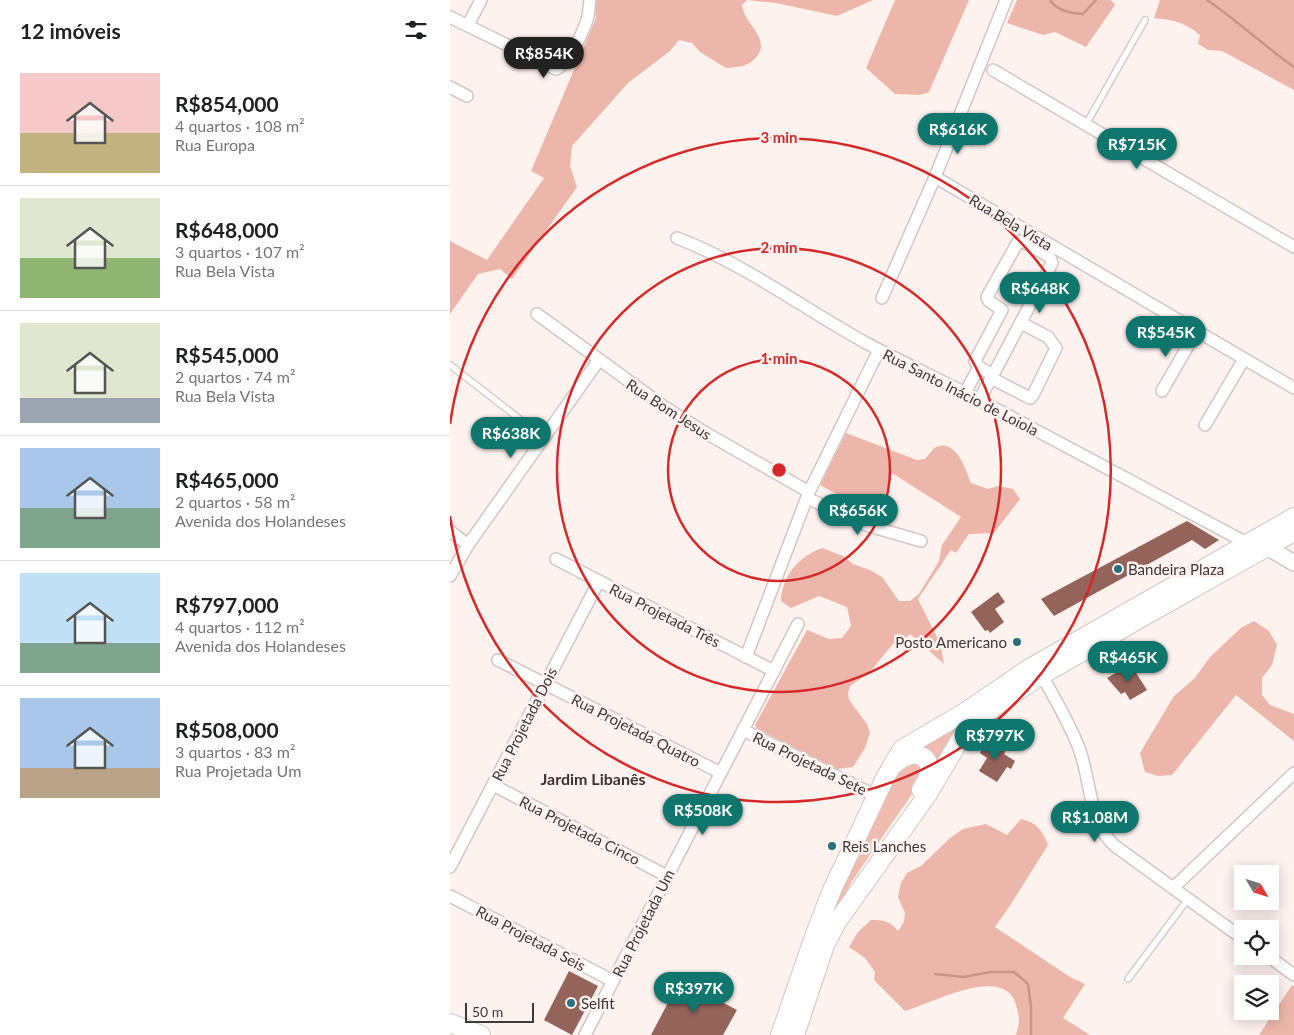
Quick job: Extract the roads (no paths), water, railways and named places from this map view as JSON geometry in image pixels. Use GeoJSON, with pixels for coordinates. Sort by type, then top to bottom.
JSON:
{"type":"FeatureCollection","features":[{"type":"Feature","properties":{"kind":"main road"},"geometry":{"type":"LineString","coordinates":[[780,1035],[823,912],[896,756],[908,744],[965,712],[1036,664],[1294,517]]}},
{"type":"Feature","properties":{"kind":"main road"},"geometry":{"type":"LineString","coordinates":[[843,913],[928,794],[968,729],[994,707],[1042,675],[1294,532]]}},
{"type":"Feature","properties":{"kind":"main road"},"geometry":{"type":"LineString","coordinates":[[795,1035],[826,945],[843,913],[925,783],[929,773],[929,766],[917,754],[910,754],[899,760],[886,776]]}},
{"type":"Feature","properties":{"kind":"main road"},"geometry":{"type":"LineString","coordinates":[[450,1023],[481,1035]]}},
{"type":"Feature","properties":{"kind":"main road"},"geometry":{"type":"LineString","coordinates":[[450,1034],[454,1035]]}},
{"type":"Feature","properties":{"kind":"street"},"geometry":{"type":"LineString","coordinates":[[468,25],[480,0]]}},
{"type":"Feature","properties":{"kind":"street"},"geometry":{"type":"LineString","coordinates":[[450,16],[556,69],[560,68],[572,52],[588,16],[590,0]]}},
{"type":"Feature","properties":{"kind":"street"},"geometry":{"type":"LineString","coordinates":[[882,298],[935,177],[1006,0]]}},
{"type":"Feature","properties":{"kind":"street"},"geometry":{"type":"LineString","coordinates":[[993,70],[1087,122],[1294,247]]}},
{"type":"Feature","properties":{"kind":"street"},"geometry":{"type":"LineString","coordinates":[[450,87],[467,96]]}},
{"type":"Feature","properties":{"kind":"street","name":"Rua Bela Vista"},"geometry":{"type":"LineString","coordinates":[[935,177],[1294,388]]}},
{"type":"Feature","properties":{"kind":"street","name":"Rua Santo Inácio de Loiola"},"geometry":{"type":"LineString","coordinates":[[677,238],[741,268],[878,350],[979,400],[1247,543]]}},
{"type":"Feature","properties":{"kind":"street"},"geometry":{"type":"LineString","coordinates":[[979,400],[992,376],[1020,323],[1052,263],[1050,257],[1022,241],[1018,242],[987,297],[989,301],[1002,310],[975,360],[979,367],[992,376],[1030,398],[1056,348],[1048,337],[1020,323]]}},
{"type":"Feature","properties":{"kind":"street","name":"Rua Bom Jesus"},"geometry":{"type":"LineString","coordinates":[[537,314],[632,385],[699,430],[808,495],[866,525],[921,541]]}},
{"type":"Feature","properties":{"kind":"street"},"geometry":{"type":"LineString","coordinates":[[1162,391],[1196,332]]}},
{"type":"Feature","properties":{"kind":"street"},"geometry":{"type":"LineString","coordinates":[[746,657],[808,495],[878,350]]}},
{"type":"Feature","properties":{"kind":"street"},"geometry":{"type":"LineString","coordinates":[[1205,425],[1244,359]]}},
{"type":"Feature","properties":{"kind":"street"},"geometry":{"type":"LineString","coordinates":[[450,576],[468,545],[599,360]]}},
{"type":"Feature","properties":{"kind":"street"},"geometry":{"type":"LineString","coordinates":[[965,393],[979,367]]}},
{"type":"Feature","properties":{"kind":"street"},"geometry":{"type":"LineString","coordinates":[[450,531],[468,545]]}},
{"type":"Feature","properties":{"kind":"street"},"geometry":{"type":"LineString","coordinates":[[1267,547],[1294,563]]}},
{"type":"Feature","properties":{"kind":"street","name":"Rua Projetada Três"},"geometry":{"type":"LineString","coordinates":[[556,559],[774,670]]}},
{"type":"Feature","properties":{"kind":"street","name":"Rua Projetada Dois"},"geometry":{"type":"LineString","coordinates":[[450,867],[598,581]]}},
{"type":"Feature","properties":{"kind":"street","name":"Rua Projetada Um"},"geometry":{"type":"LineString","coordinates":[[585,1035],[798,624]]}},
{"type":"Feature","properties":{"kind":"street","name":"Rua Projetada Quatro"},"geometry":{"type":"LineString","coordinates":[[498,660],[721,773]]}},
{"type":"Feature","properties":{"kind":"street"},"geometry":{"type":"LineString","coordinates":[[1042,675],[1080,749],[1096,815],[1103,831],[1115,846],[1234,932]]}},
{"type":"Feature","properties":{"kind":"street","name":"Rua Projetada Sete"},"geometry":{"type":"LineString","coordinates":[[743,730],[876,796]]}},
{"type":"Feature","properties":{"kind":"street"},"geometry":{"type":"LineString","coordinates":[[1173,888],[1294,773]]}},
{"type":"Feature","properties":{"kind":"street","name":"Rua Projetada Cinco"},"geometry":{"type":"LineString","coordinates":[[493,785],[667,876]]}},
{"type":"Feature","properties":{"kind":"street","name":"Rua Projetada Seis"},"geometry":{"type":"LineString","coordinates":[[450,896],[613,981]]}},
{"type":"Feature","properties":{"kind":"street"},"geometry":{"type":"LineString","coordinates":[[1279,964],[1294,975]]}},
{"type":"Feature","properties":{"kind":"lane"},"geometry":{"type":"LineString","coordinates":[[1087,122],[1145,20]]}},
{"type":"Feature","properties":{"kind":"lane"},"geometry":{"type":"LineString","coordinates":[[450,365],[543,437]]}},
{"type":"Feature","properties":{"kind":"lane"},"geometry":{"type":"LineString","coordinates":[[1128,979],[1188,898]]}},
{"type":"Feature","properties":{"kind":"waterway"},"geometry":{"type":"LineString","coordinates":[[1050,0],[1060,9],[1083,14],[1096,0]]}},
{"type":"Feature","properties":{"kind":"waterway"},"geometry":{"type":"LineString","coordinates":[[1207,0],[1294,67]]}},
{"type":"Feature","properties":{"kind":"waterway"},"geometry":{"type":"LineString","coordinates":[[935,974],[964,977],[990,972],[1014,972],[1028,984],[1031,1007],[1031,1035]]}},
{"type":"Feature","properties":{"kind":"place","name":"Bandeira Plaza"},"geometry":{"type":"Point","coordinates":[1118,569]}},
{"type":"Feature","properties":{"kind":"place","name":"Posto Americano"},"geometry":{"type":"Point","coordinates":[1017,642]}},
{"type":"Feature","properties":{"kind":"place","name":"Reis Lanches"},"geometry":{"type":"Point","coordinates":[832,846]}},
{"type":"Feature","properties":{"kind":"place","name":"Selfit"},"geometry":{"type":"Point","coordinates":[571,1003]}},
{"type":"Feature","properties":{"kind":"district","name":"Jardim Libanês"},"geometry":{"type":"Point","coordinates":[593,778]}}]}
